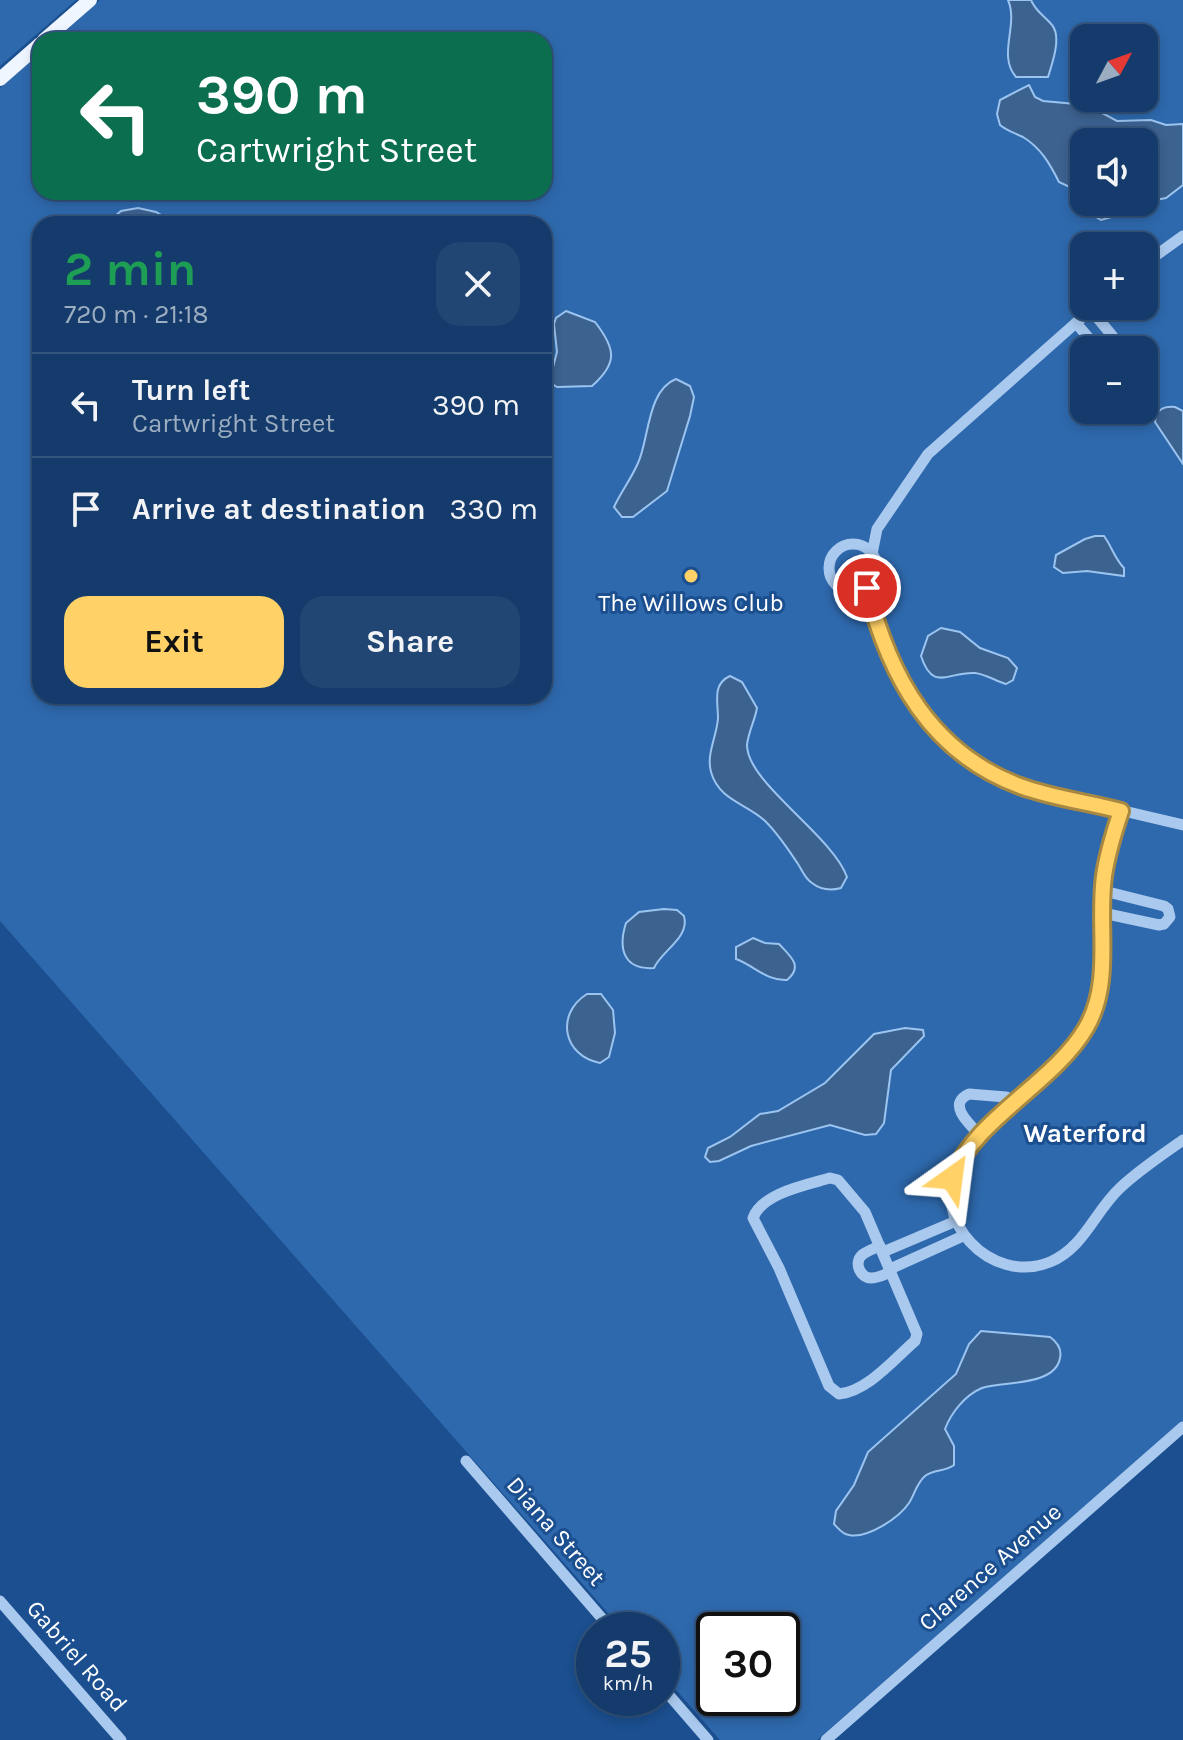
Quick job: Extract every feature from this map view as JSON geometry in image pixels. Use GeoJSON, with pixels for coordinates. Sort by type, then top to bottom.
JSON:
{"type":"FeatureCollection","features":[{"type":"Feature","properties":{"kind":"main road"},"geometry":{"type":"LineString","coordinates":[[53,32],[90,0]]}},
{"type":"Feature","properties":{"kind":"main road"},"geometry":{"type":"LineString","coordinates":[[0,79],[32,51]]}},
{"type":"Feature","properties":{"kind":"street"},"geometry":{"type":"LineString","coordinates":[[1158,254],[1183,236]]}},
{"type":"Feature","properties":{"kind":"street"},"geometry":{"type":"LineString","coordinates":[[877,529],[872,554],[877,572],[867,588],[853,593],[834,585],[828,565],[839,548],[859,545],[877,529],[928,454],[1079,320]]}},
{"type":"Feature","properties":{"kind":"street"},"geometry":{"type":"LineString","coordinates":[[1076,323],[1087,336]]}},
{"type":"Feature","properties":{"kind":"street"},"geometry":{"type":"LineString","coordinates":[[859,545],[872,554]]}},
{"type":"Feature","properties":{"kind":"street"},"geometry":{"type":"LineString","coordinates":[[867,588],[876,622],[906,689],[921,712],[954,749],[1000,778],[1024,788],[1183,825]]}},
{"type":"Feature","properties":{"kind":"street"},"geometry":{"type":"LineString","coordinates":[[853,593],[876,622]]}},
{"type":"Feature","properties":{"kind":"street"},"geometry":{"type":"LineString","coordinates":[[1121,811],[1104,876],[1102,974],[1093,1016],[1074,1045],[965,1153],[952,1178],[950,1194],[956,1221],[963,1236],[990,1258],[1026,1268],[1052,1261],[1073,1247],[1120,1187],[1183,1140]]}},
{"type":"Feature","properties":{"kind":"street"},"geometry":{"type":"LineString","coordinates":[[1103,913],[1159,925],[1170,917],[1164,906],[1104,891]]}},
{"type":"Feature","properties":{"kind":"street"},"geometry":{"type":"LineString","coordinates":[[981,1136],[960,1111],[963,1096],[1006,1097],[1017,1101]]}},
{"type":"Feature","properties":{"kind":"street"},"geometry":{"type":"LineString","coordinates":[[834,1178],[865,1212],[891,1270],[915,1327],[915,1341],[873,1378],[845,1393],[835,1392],[829,1386],[779,1268],[753,1218],[762,1205],[788,1191],[834,1178]]}},
{"type":"Feature","properties":{"kind":"street"},"geometry":{"type":"LineString","coordinates":[[956,1221],[862,1255],[858,1267],[871,1279],[963,1236]]}},
{"type":"Feature","properties":{"kind":"street","name":"Clarence Avenue"},"geometry":{"type":"LineString","coordinates":[[826,1740],[1183,1427]]}},
{"type":"Feature","properties":{"kind":"street","name":"Diana Street"},"geometry":{"type":"LineString","coordinates":[[466,1461],[596,1612]]}},
{"type":"Feature","properties":{"kind":"street","name":"Gabriel Road"},"geometry":{"type":"LineString","coordinates":[[0,1601],[121,1740]]}},
{"type":"Feature","properties":{"kind":"street"},"geometry":{"type":"LineString","coordinates":[[680,1708],[708,1740]]}},
{"type":"Feature","properties":{"kind":"shaded area"},"geometry":{"type":"Polygon","coordinates":[[[0,0],[76,0],[39,32],[32,32],[32,38],[0,66],[0,0]]]}},
{"type":"Feature","properties":{"kind":"shaded area"},"geometry":{"type":"Polygon","coordinates":[[[100,0],[1183,0],[1183,1421],[817,1740],[720,1740],[699,1716],[800,1716],[800,1612],[696,1612],[696,1713],[680,1694],[680,1612],[607,1612],[0,921],[0,88],[32,60],[32,200],[552,200],[552,32],[64,32],[100,0]]]}},
{"type":"Feature","properties":{"kind":"shaded area"},"geometry":{"type":"Polygon","coordinates":[[[1008,0],[1031,0],[1055,30],[1055,51],[1048,77],[1016,77],[1011,68],[1008,59],[1011,10],[1008,0]]]}},
{"type":"Feature","properties":{"kind":"shaded area"},"geometry":{"type":"Polygon","coordinates":[[[1029,85],[1035,97],[1043,101],[1070,103],[1070,112],[1100,112],[1117,121],[1151,120],[1166,125],[1183,124],[1183,185],[1166,198],[1158,199],[1158,128],[1070,128],[1070,187],[1059,182],[1035,146],[1000,125],[997,114],[1000,100],[1029,85]]]}},
{"type":"Feature","properties":{"kind":"shaded area"},"geometry":{"type":"Polygon","coordinates":[[[138,208],[163,216],[115,216],[121,211],[138,208]]]}},
{"type":"Feature","properties":{"kind":"shaded area"},"geometry":{"type":"Polygon","coordinates":[[[1094,216],[1115,216],[1101,220],[1094,216]]]}},
{"type":"Feature","properties":{"kind":"shaded area"},"geometry":{"type":"Polygon","coordinates":[[[566,311],[595,322],[607,340],[610,363],[592,386],[557,387],[552,384],[557,352],[556,318],[566,311]]]}},
{"type":"Feature","properties":{"kind":"shaded area"},"geometry":{"type":"Polygon","coordinates":[[[676,379],[690,386],[694,397],[667,491],[633,517],[622,517],[614,507],[642,453],[654,404],[666,385],[676,379]]]}},
{"type":"Feature","properties":{"kind":"shaded area"},"geometry":{"type":"Polygon","coordinates":[[[1167,407],[1183,411],[1183,464],[1156,424],[1158,413],[1167,407]]]}},
{"type":"Feature","properties":{"kind":"shaded area"},"geometry":{"type":"Polygon","coordinates":[[[1095,536],[1104,536],[1124,568],[1124,576],[1087,571],[1063,573],[1054,567],[1056,555],[1095,536]]]}},
{"type":"Feature","properties":{"kind":"shaded area"},"geometry":{"type":"Polygon","coordinates":[[[941,628],[960,632],[980,648],[1008,658],[1017,668],[1013,680],[1006,684],[975,673],[943,678],[931,674],[921,656],[928,636],[941,628]]]}},
{"type":"Feature","properties":{"kind":"shaded area"},"geometry":{"type":"Polygon","coordinates":[[[730,676],[742,682],[757,708],[747,745],[751,760],[761,776],[838,861],[847,877],[841,888],[826,889],[810,881],[769,825],[726,795],[715,781],[710,758],[718,718],[717,694],[724,679],[730,676]]]}},
{"type":"Feature","properties":{"kind":"shaded area"},"geometry":{"type":"Polygon","coordinates":[[[677,910],[684,916],[683,931],[654,968],[635,965],[625,956],[623,949],[626,923],[639,912],[677,910]]]}},
{"type":"Feature","properties":{"kind":"shaded area"},"geometry":{"type":"Polygon","coordinates":[[[753,938],[779,944],[791,957],[795,966],[787,980],[767,976],[736,959],[736,947],[753,938]]]}},
{"type":"Feature","properties":{"kind":"shaded area"},"geometry":{"type":"Polygon","coordinates":[[[587,994],[601,994],[613,1010],[615,1033],[609,1057],[600,1063],[578,1052],[568,1033],[570,1012],[587,994]]]}},
{"type":"Feature","properties":{"kind":"shaded area"},"geometry":{"type":"Polygon","coordinates":[[[905,1028],[923,1030],[924,1036],[891,1070],[884,1123],[876,1134],[865,1135],[830,1125],[751,1146],[719,1161],[710,1162],[705,1157],[708,1148],[730,1137],[760,1114],[778,1111],[825,1083],[874,1034],[905,1028]]]}},
{"type":"Feature","properties":{"kind":"shaded area"},"geometry":{"type":"Polygon","coordinates":[[[981,1331],[1050,1337],[1058,1346],[1060,1358],[1048,1374],[982,1388],[970,1395],[955,1411],[945,1429],[954,1446],[954,1465],[925,1476],[904,1509],[882,1526],[865,1534],[842,1532],[834,1524],[836,1511],[854,1485],[868,1452],[956,1374],[969,1344],[981,1331]]]}},
{"type":"Feature","properties":{"kind":"place","name":"The Willows Club"},"geometry":{"type":"Point","coordinates":[691,576]}},
{"type":"Feature","properties":{"kind":"district","name":"Waterford"},"geometry":{"type":"Point","coordinates":[1085,1133]}},
{"type":"Feature","properties":{"kind":"route"},"geometry":{"type":"LineString","coordinates":[[867,588],[876,622],[906,689],[920,712],[954,749],[978,766],[1024,788],[1121,811],[1104,876],[1102,974],[1093,1016],[1059,1062],[965,1153],[952,1178]]}}]}
